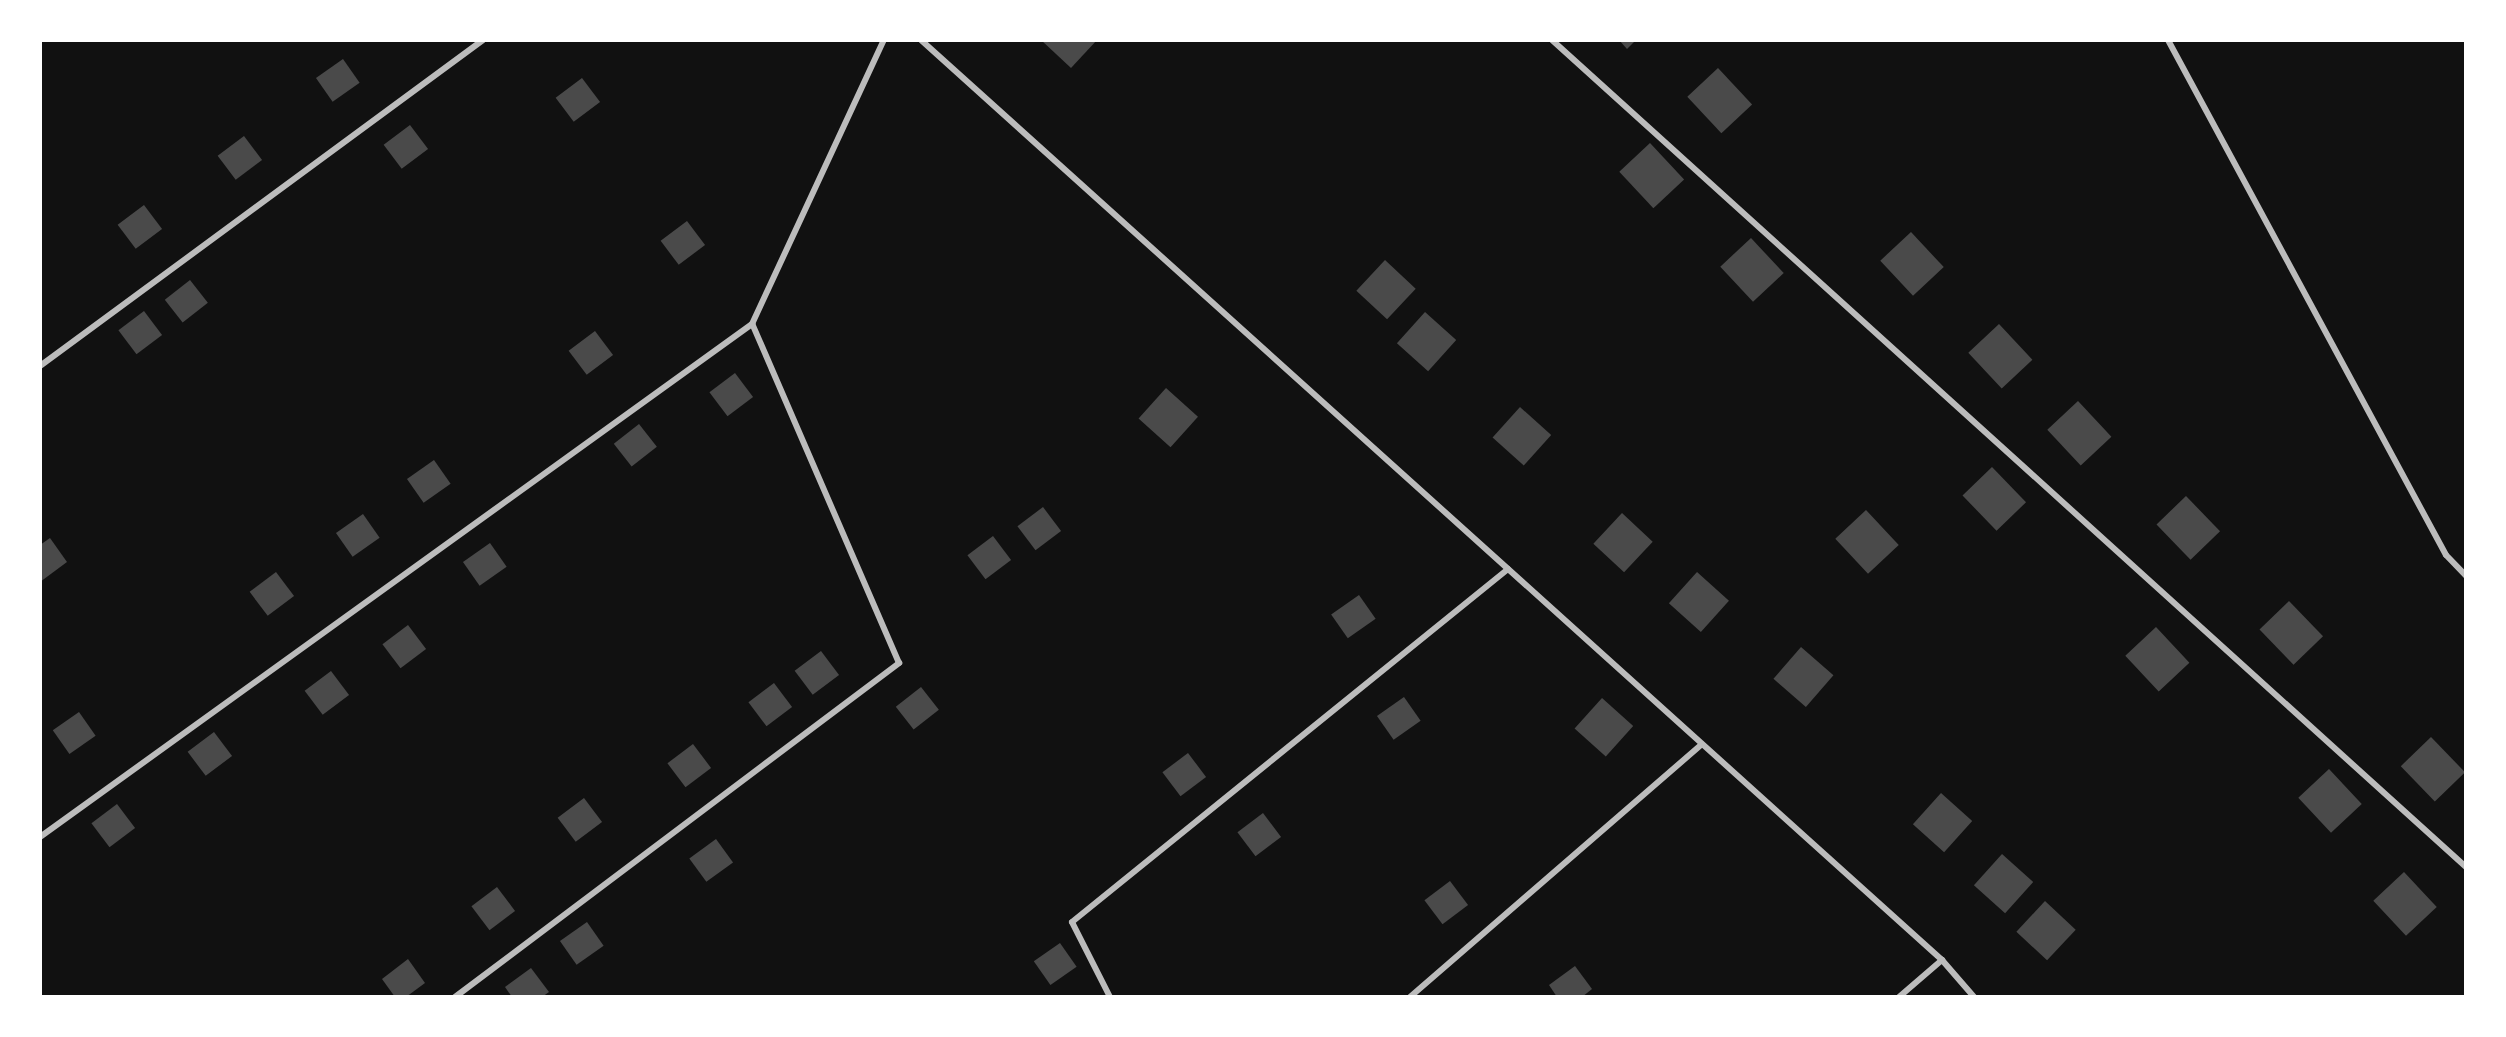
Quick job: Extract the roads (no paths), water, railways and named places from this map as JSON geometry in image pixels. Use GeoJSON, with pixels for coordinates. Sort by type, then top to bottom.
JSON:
{"type":"FeatureCollection","features":[{"type":"Feature","properties":{"kind":"lane"},"geometry":{"type":"LineString","coordinates":[[40,366],[483,40]]}},
{"type":"Feature","properties":{"kind":"lane"},"geometry":{"type":"LineString","coordinates":[[40,837],[752,324],[884,40]]}},
{"type":"Feature","properties":{"kind":"lane"},"geometry":{"type":"LineString","coordinates":[[921,40],[1942,960],[1974,997]]}},
{"type":"Feature","properties":{"kind":"lane"},"geometry":{"type":"LineString","coordinates":[[1552,40],[2466,867]]}},
{"type":"Feature","properties":{"kind":"lane"},"geometry":{"type":"LineString","coordinates":[[2168,40],[2446,555],[2466,576]]}},
{"type":"Feature","properties":{"kind":"lane"},"geometry":{"type":"LineString","coordinates":[[455,997],[899,663],[752,324]]}},
{"type":"Feature","properties":{"kind":"lane"},"geometry":{"type":"LineString","coordinates":[[1110,997],[1072,922],[1508,569]]}},
{"type":"Feature","properties":{"kind":"lane"},"geometry":{"type":"LineString","coordinates":[[1410,997],[1702,744]]}},
{"type":"Feature","properties":{"kind":"lane"},"geometry":{"type":"LineString","coordinates":[[1899,997],[1942,960]]}}]}
